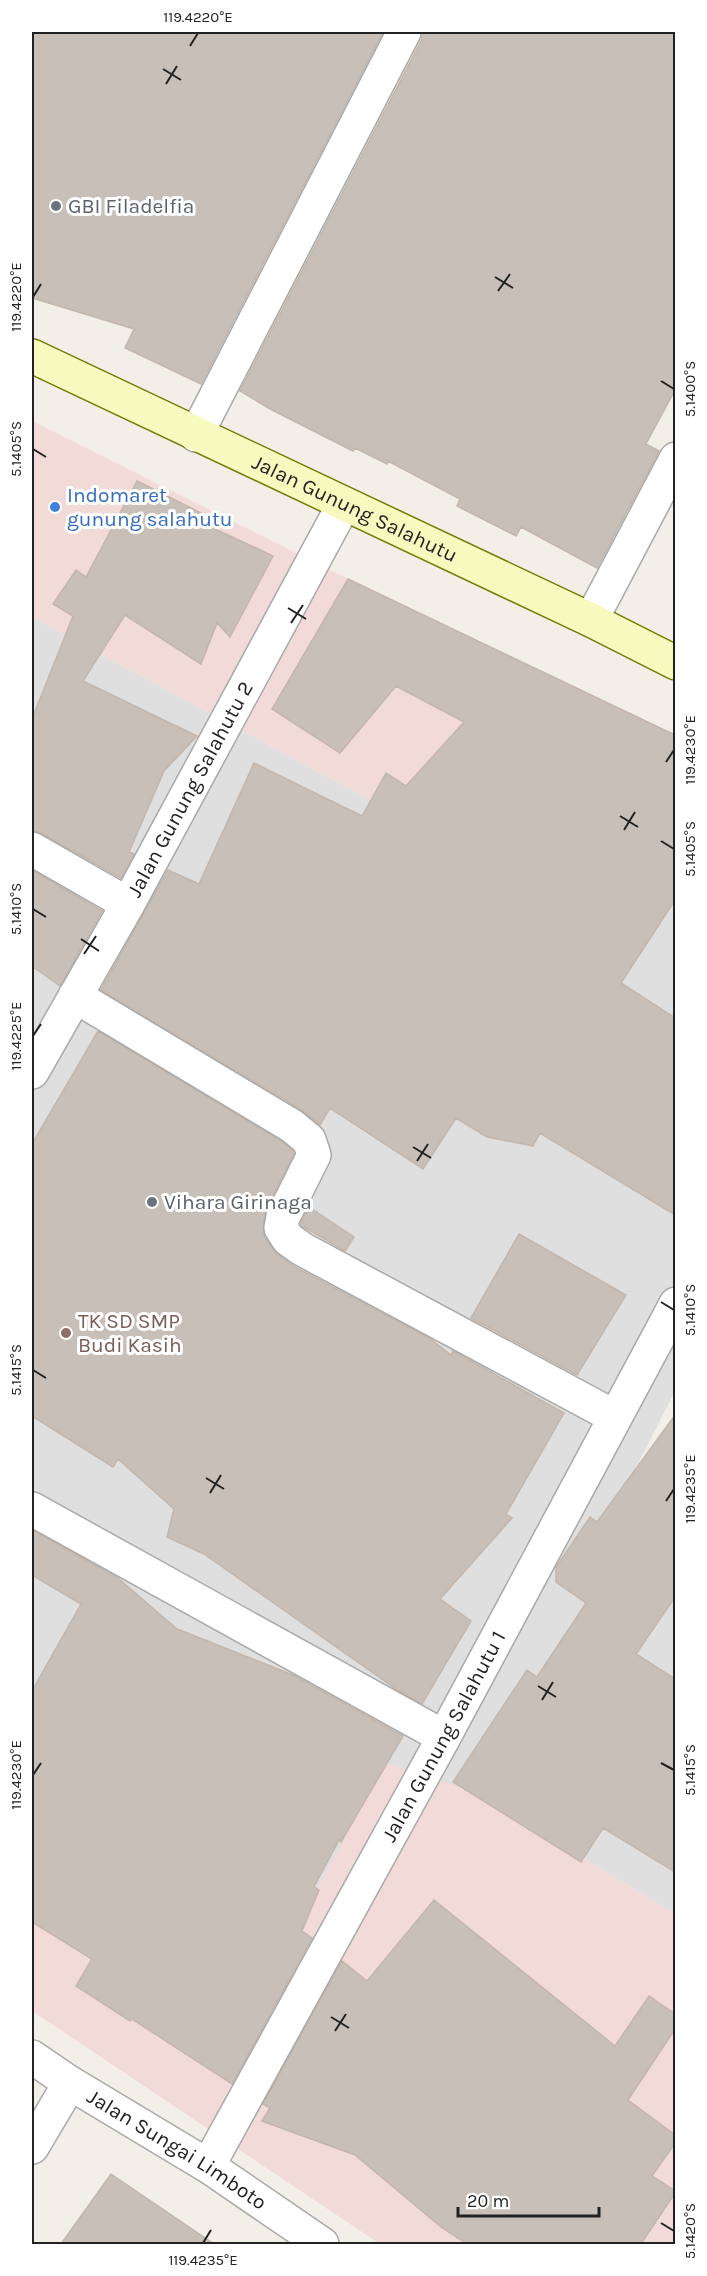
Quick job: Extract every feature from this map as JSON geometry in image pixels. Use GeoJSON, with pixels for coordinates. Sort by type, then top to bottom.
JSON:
{"type":"FeatureCollection","features":[{"type":"Feature","properties":{"kind":"street"},"geometry":{"type":"LineString","coordinates":[[196,435],[404,32]]}},
{"type":"Feature","properties":{"kind":"street","name":"Jalan Gunung Salahutu"},"geometry":{"type":"LineString","coordinates":[[32,356],[591,620],[675,663]]}},
{"type":"Feature","properties":{"kind":"street"},"geometry":{"type":"LineString","coordinates":[[591,620],[675,459]]}},
{"type":"Feature","properties":{"kind":"street","name":"Jalan Gunung Salahutu 2"},"geometry":{"type":"LineString","coordinates":[[32,1072],[128,904],[344,504]]}},
{"type":"Feature","properties":{"kind":"street"},"geometry":{"type":"LineString","coordinates":[[32,849],[128,904]]}},
{"type":"Feature","properties":{"kind":"street"},"geometry":{"type":"LineString","coordinates":[[75,996],[292,1126],[309,1140],[314,1155],[308,1172],[283,1217],[281,1228],[288,1239],[302,1249],[615,1416]]}},
{"type":"Feature","properties":{"kind":"street","name":"Jalan Gunung Salahutu 1"},"geometry":{"type":"LineString","coordinates":[[208,2166],[444,1737],[675,1304]]}},
{"type":"Feature","properties":{"kind":"street"},"geometry":{"type":"LineString","coordinates":[[32,1509],[444,1737]]}},
{"type":"Feature","properties":{"kind":"street","name":"Jalan Sungai Limboto"},"geometry":{"type":"LineString","coordinates":[[32,2057],[70,2083],[208,2166],[322,2244]]}},
{"type":"Feature","properties":{"kind":"street"},"geometry":{"type":"LineString","coordinates":[[32,2147],[70,2083]]}},
{"type":"Feature","properties":{"kind":"shaded area"},"geometry":{"type":"Polygon","coordinates":[[[32,421],[675,740],[675,891],[517,797],[389,810],[32,617],[32,421]]]}},
{"type":"Feature","properties":{"kind":"shaded area"},"geometry":{"type":"Polygon","coordinates":[[[32,617],[389,810],[517,796],[675,891],[675,1391],[620,1499],[675,1534],[675,1914],[474,1792],[307,1908],[32,1740],[32,617]]]}},
{"type":"Feature","properties":{"kind":"shaded area"},"geometry":{"type":"Polygon","coordinates":[[[32,1740],[307,1908],[386,1763],[474,1792],[675,1914],[675,2244],[380,2244],[32,2011],[32,1740]]]}},
{"type":"Feature","properties":{"kind":"building"},"geometry":{"type":"Polygon","coordinates":[[[32,32],[383,32],[201,384],[125,348],[134,329],[32,298],[32,32]]]}},
{"type":"Feature","properties":{"kind":"building"},"geometry":{"type":"Polygon","coordinates":[[[423,32],[675,32],[675,390],[646,444],[659,451],[597,568],[521,527],[516,536],[457,506],[460,499],[388,461],[387,464],[355,448],[353,451],[240,391],[421,41],[423,32]]]}},
{"type":"Feature","properties":{"kind":"building"},"geometry":{"type":"Polygon","coordinates":[[[137,481],[205,515],[202,523],[273,556],[230,637],[217,623],[201,664],[125,615],[83,681],[197,736],[164,771],[129,852],[134,854],[121,878],[32,830],[32,719],[73,616],[53,604],[76,570],[86,577],[137,481]]]}},
{"type":"Feature","properties":{"kind":"building"},"geometry":{"type":"Polygon","coordinates":[[[348,579],[675,735],[675,900],[621,983],[675,1018],[675,1215],[540,1133],[533,1146],[487,1137],[456,1118],[423,1169],[330,1108],[320,1125],[302,1110],[101,990],[168,870],[199,884],[254,763],[362,816],[386,773],[406,786],[464,722],[396,686],[340,753],[272,709],[348,579]]]}},
{"type":"Feature","properties":{"kind":"building"},"geometry":{"type":"Polygon","coordinates":[[[32,870],[102,911],[60,986],[32,966],[32,870]]]}},
{"type":"Feature","properties":{"kind":"building"},"geometry":{"type":"Polygon","coordinates":[[[98,1031],[281,1141],[293,1151],[294,1154],[266,1209],[263,1225],[265,1238],[277,1254],[293,1266],[429,1338],[451,1355],[453,1351],[564,1413],[506,1514],[512,1518],[440,1599],[471,1621],[422,1704],[399,1691],[204,1554],[167,1537],[174,1509],[118,1459],[113,1467],[32,1416],[32,1144],[98,1031]]]}},
{"type":"Feature","properties":{"kind":"building"},"geometry":{"type":"Polygon","coordinates":[[[309,1207],[354,1237],[345,1251],[302,1226],[301,1223],[309,1207]]]}},
{"type":"Feature","properties":{"kind":"building"},"geometry":{"type":"Polygon","coordinates":[[[519,1234],[626,1295],[577,1375],[471,1318],[519,1234]]]}},
{"type":"Feature","properties":{"kind":"building"},"geometry":{"type":"Polygon","coordinates":[[[675,1415],[675,1597],[636,1654],[675,1679],[675,1872],[603,1828],[581,1862],[453,1782],[527,1670],[537,1677],[586,1603],[556,1582],[556,1567],[590,1517],[597,1522],[675,1415]]]}},
{"type":"Feature","properties":{"kind":"building"},"geometry":{"type":"Polygon","coordinates":[[[32,1530],[118,1578],[177,1629],[293,1675],[403,1736],[341,1842],[339,1840],[314,1887],[319,1890],[302,1931],[312,1938],[232,2084],[132,2019],[130,2021],[76,1986],[92,1959],[32,1922],[32,1691],[81,1604],[32,1575],[32,1530]]]}},
{"type":"Feature","properties":{"kind":"building"},"geometry":{"type":"Polygon","coordinates":[[[434,1900],[615,2046],[649,1996],[675,2014],[675,2029],[628,2100],[675,2135],[675,2143],[652,2176],[675,2193],[641,2244],[467,2244],[441,2227],[355,2155],[262,2121],[270,2108],[263,2104],[342,1961],[367,1981],[434,1900]]]}},
{"type":"Feature","properties":{"kind":"building"},"geometry":{"type":"Polygon","coordinates":[[[111,2174],[214,2244],[61,2244],[111,2174]]]}},
{"type":"Feature","properties":{"kind":"place","name":"GBI Filadelfia"},"geometry":{"type":"Point","coordinates":[56,206]}},
{"type":"Feature","properties":{"kind":"place","name":"Indomaret gunung salahutu"},"geometry":{"type":"Point","coordinates":[55,507]}},
{"type":"Feature","properties":{"kind":"place","name":"Vihara Girinaga"},"geometry":{"type":"Point","coordinates":[152,1202]}},
{"type":"Feature","properties":{"kind":"place","name":"TK SD SMP Budi Kasih"},"geometry":{"type":"Point","coordinates":[66,1333]}}]}
